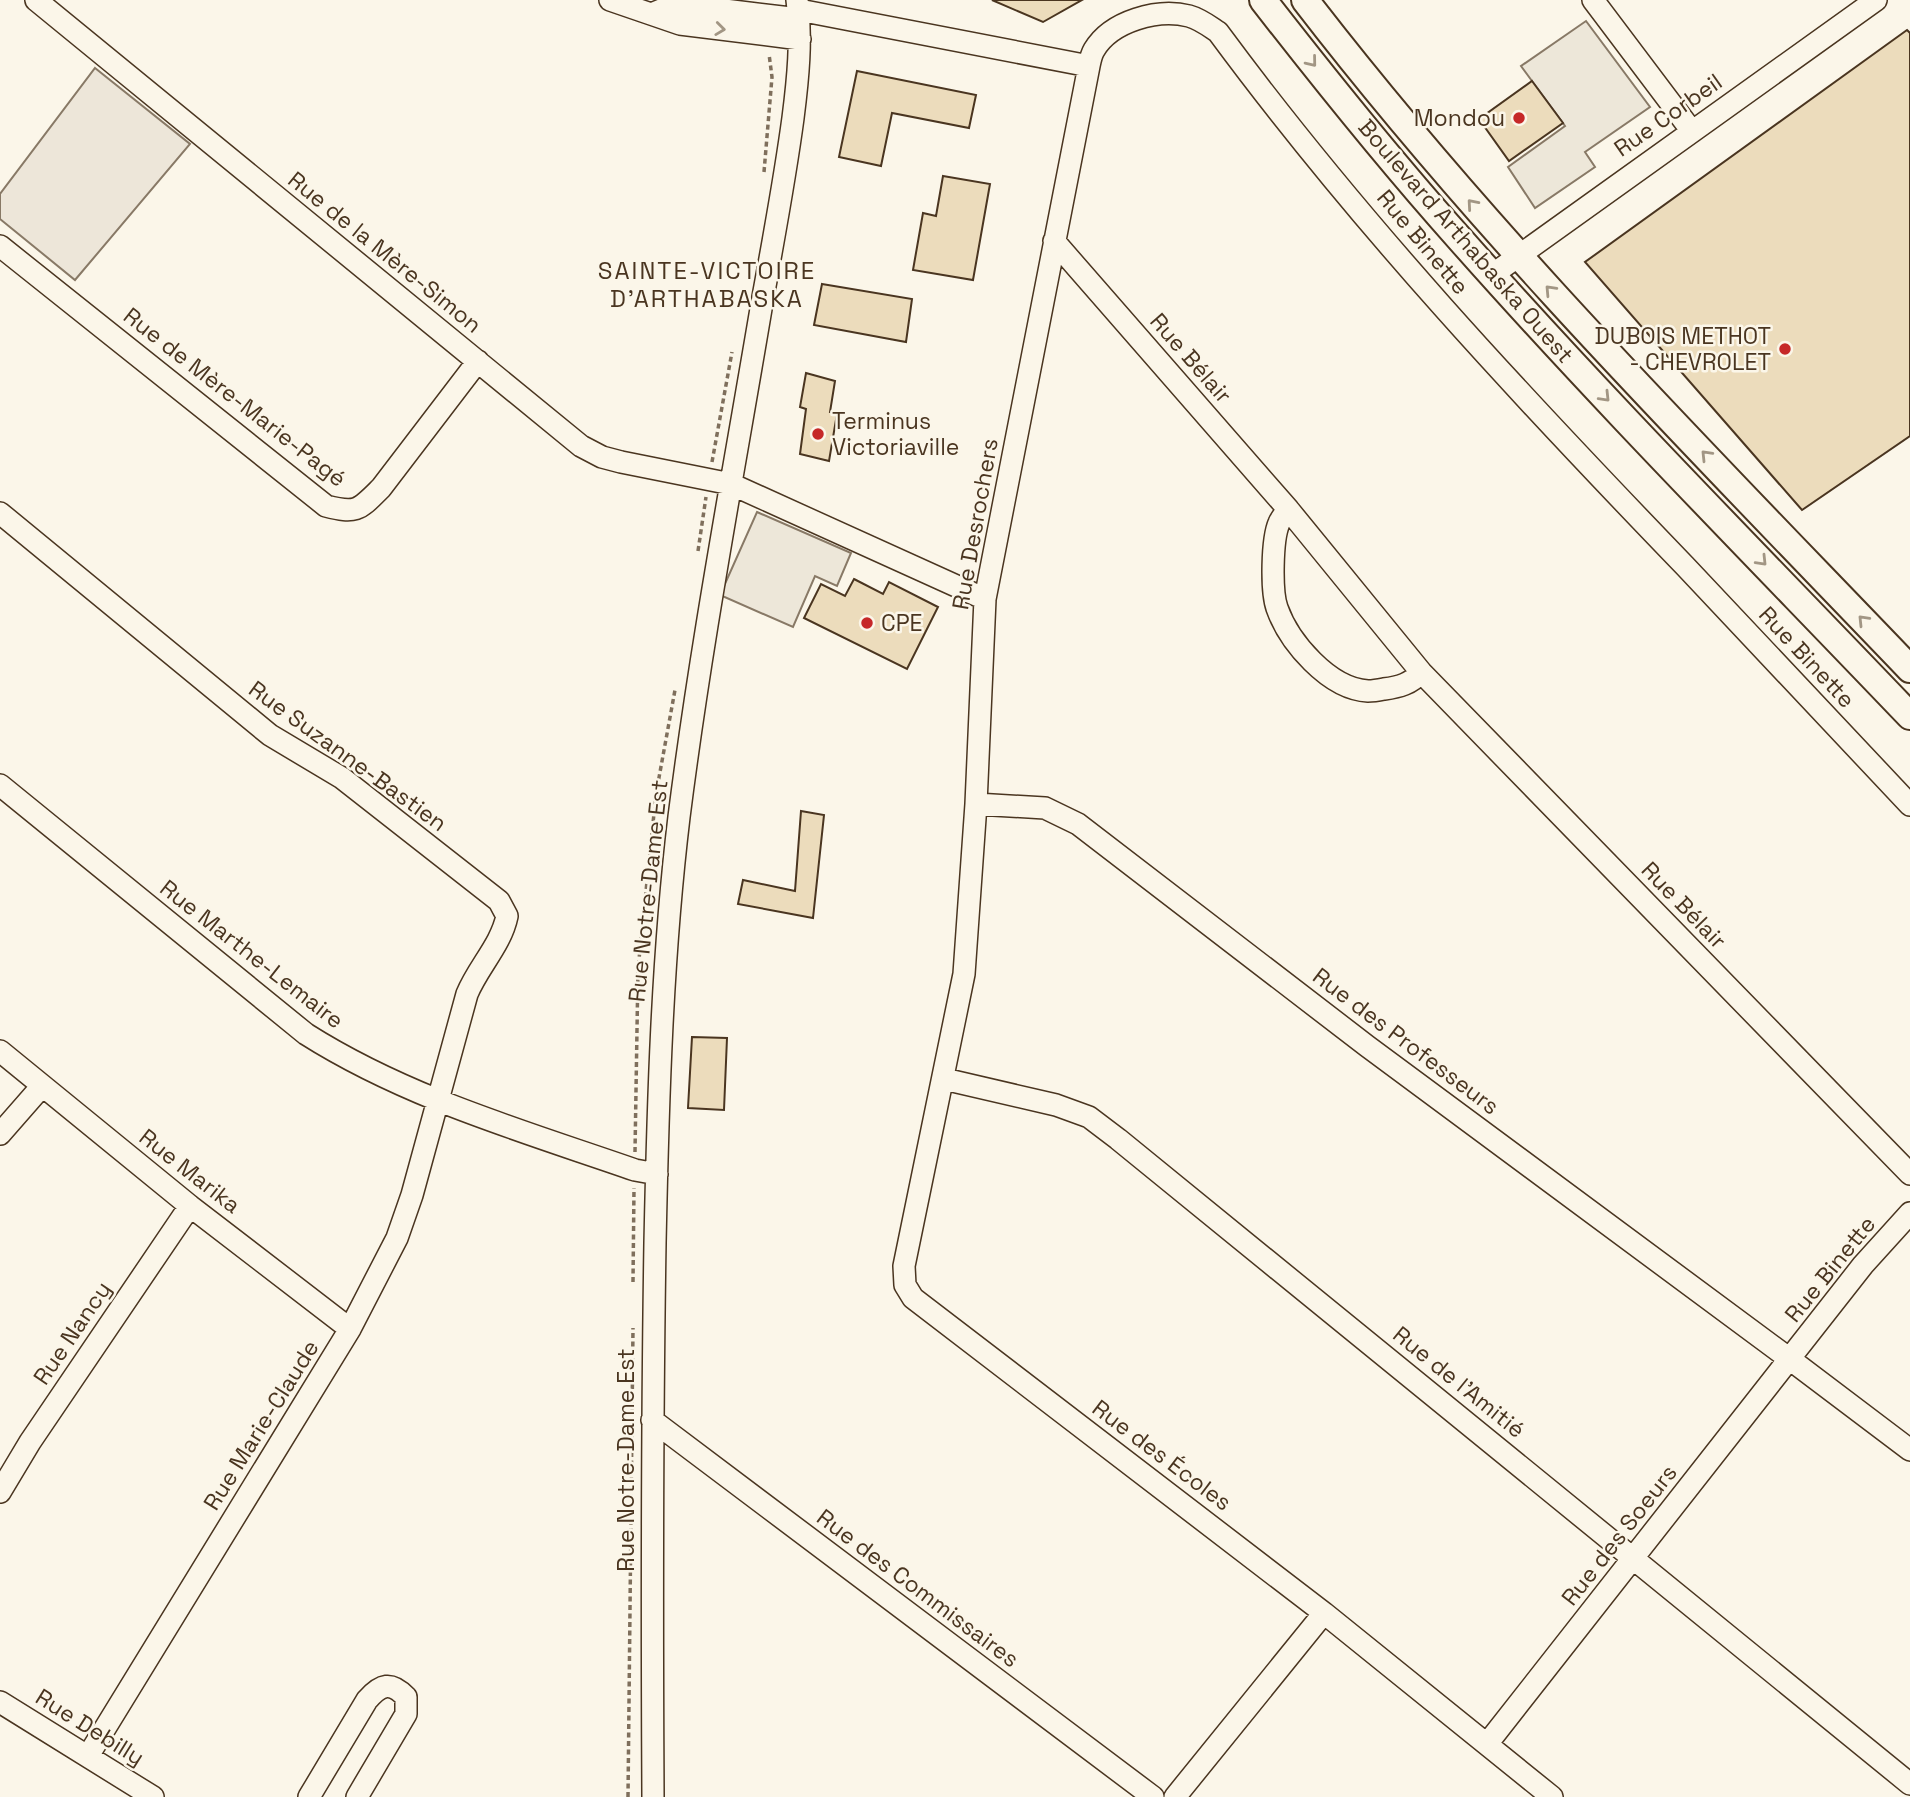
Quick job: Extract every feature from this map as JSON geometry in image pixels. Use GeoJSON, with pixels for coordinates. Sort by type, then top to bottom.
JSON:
{"type":"FeatureCollection","features":[{"type":"Feature","properties":{"kind":"main road","name":"Boulevard Arthabaska Ouest"},"geometry":{"type":"LineString","coordinates":[[1264,0],[1396,165],[1492,275],[1570,361],[1910,716]]}},
{"type":"Feature","properties":{"kind":"main road","name":"Boulevard Arthabaska Ouest"},"geometry":{"type":"LineString","coordinates":[[1305,0],[1441,167],[1517,255],[1910,670]]}},
{"type":"Feature","properties":{"kind":"street","name":"Rue de la Mère-Simon"},"geometry":{"type":"LineString","coordinates":[[36,0],[580,446],[602,457],[731,484],[985,599]]}},
{"type":"Feature","properties":{"kind":"street"},"geometry":{"type":"LineString","coordinates":[[610,0],[655,7],[680,24],[799,17],[1088,66]]}},
{"type":"Feature","properties":{"kind":"street"},"geometry":{"type":"LineString","coordinates":[[1593,0],[1691,130]]}},
{"type":"Feature","properties":{"kind":"street","name":"Rue Corbeil"},"geometry":{"type":"LineString","coordinates":[[1492,275],[1876,0]]}},
{"type":"Feature","properties":{"kind":"street","name":"Rue Binette"},"geometry":{"type":"LineString","coordinates":[[1088,66],[1094,51],[1104,39],[1127,23],[1157,13],[1189,16],[1218,32],[1329,173],[1535,411],[1910,805]]}},
{"type":"Feature","properties":{"kind":"street","name":"Rue Notre-Dame Est"},"geometry":{"type":"LineString","coordinates":[[653,1797],[652,1420],[657,1174],[661,1034],[672,882],[691,735],[788,154],[799,17]]}},
{"type":"Feature","properties":{"kind":"street","name":"Rue Desrochers"},"geometry":{"type":"LineString","coordinates":[[944,1079],[964,974],[976,804],[985,599],[1088,66]]}},
{"type":"Feature","properties":{"kind":"street","name":"Rue Bélair"},"geometry":{"type":"LineString","coordinates":[[1055,241],[1288,509],[1421,672],[1910,1174]]}},
{"type":"Feature","properties":{"kind":"street","name":"Rue de Mère-Marie-Pagé"},"geometry":{"type":"LineString","coordinates":[[0,246],[326,506],[348,512],[363,506],[381,488],[478,361]]}},
{"type":"Feature","properties":{"kind":"street"},"geometry":{"type":"LineString","coordinates":[[1288,509],[1278,524],[1273,569],[1276,605],[1287,630],[1304,652],[1325,672],[1347,685],[1367,691],[1397,687],[1414,680],[1421,672]]}},
{"type":"Feature","properties":{"kind":"street","name":"Rue Suzanne-Bastien"},"geometry":{"type":"LineString","coordinates":[[0,513],[270,735],[342,778],[499,901],[508,916],[504,930],[474,976],[467,994],[438,1102]]}},
{"type":"Feature","properties":{"kind":"street","name":"Rue Marthe-Lemaire"},"geometry":{"type":"LineString","coordinates":[[0,785],[306,1034],[332,1051],[438,1102],[635,1170],[657,1174]]}},
{"type":"Feature","properties":{"kind":"street","name":"Rue des Professeurs"},"geometry":{"type":"LineString","coordinates":[[976,804],[1045,808],[1077,824],[1367,1046],[1910,1450]]}},
{"type":"Feature","properties":{"kind":"street","name":"Rue Marika"},"geometry":{"type":"LineString","coordinates":[[0,1051],[190,1206],[351,1329]]}},
{"type":"Feature","properties":{"kind":"street","name":"Rue de l'Amitié"},"geometry":{"type":"LineString","coordinates":[[944,1079],[1056,1105],[1089,1117],[1910,1784]]}},
{"type":"Feature","properties":{"kind":"street","name":"Rue des Écoles"},"geometry":{"type":"LineString","coordinates":[[944,1079],[904,1266],[905,1285],[913,1298],[1324,1613],[1552,1797]]}},
{"type":"Feature","properties":{"kind":"street"},"geometry":{"type":"LineString","coordinates":[[0,1135],[42,1086]]}},
{"type":"Feature","properties":{"kind":"street","name":"Rue Marie-Claude"},"geometry":{"type":"LineString","coordinates":[[88,1756],[351,1329],[397,1238],[438,1102]]}},
{"type":"Feature","properties":{"kind":"street","name":"Rue Nancy"},"geometry":{"type":"LineString","coordinates":[[0,1492],[30,1442],[190,1206]]}},
{"type":"Feature","properties":{"kind":"street","name":"Rue Binette"},"geometry":{"type":"LineString","coordinates":[[1791,1360],[1864,1265],[1910,1213]]}},
{"type":"Feature","properties":{"kind":"street","name":"Rue des Soeurs"},"geometry":{"type":"LineString","coordinates":[[1487,1744],[1791,1360]]}},
{"type":"Feature","properties":{"kind":"street","name":"Rue des Commissaires"},"geometry":{"type":"LineString","coordinates":[[652,1420],[1153,1797]]}},
{"type":"Feature","properties":{"kind":"street"},"geometry":{"type":"LineString","coordinates":[[1175,1797],[1324,1613]]}},
{"type":"Feature","properties":{"kind":"street"},"geometry":{"type":"LineString","coordinates":[[309,1797],[367,1700],[375,1691],[388,1686],[397,1687],[406,1697],[406,1714],[358,1797]]}},
{"type":"Feature","properties":{"kind":"street","name":"Rue Debilly"},"geometry":{"type":"LineString","coordinates":[[0,1702],[153,1797]]}},
{"type":"Feature","properties":{"kind":"shaded area"},"geometry":{"type":"Polygon","coordinates":[[[1586,21],[1650,107],[1585,152],[1595,167],[1535,208],[1508,167],[1565,126],[1521,66],[1586,21]]]}},
{"type":"Feature","properties":{"kind":"shaded area"},"geometry":{"type":"Polygon","coordinates":[[[95,68],[190,144],[75,280],[0,219],[0,194],[95,68]]]}},
{"type":"Feature","properties":{"kind":"shaded area"},"geometry":{"type":"Polygon","coordinates":[[[757,512],[851,553],[837,586],[815,576],[793,627],[720,595],[757,512]]]}},
{"type":"Feature","properties":{"kind":"building"},"geometry":{"type":"Polygon","coordinates":[[[992,0],[1082,0],[1043,22],[992,0]]]}},
{"type":"Feature","properties":{"kind":"building","name":"DUBOIS METHOT - CHEVROLET"},"geometry":{"type":"Polygon","coordinates":[[[1907,30],[1910,33],[1910,436],[1802,510],[1585,262],[1907,30]]]}},
{"type":"Feature","properties":{"kind":"building"},"geometry":{"type":"Polygon","coordinates":[[[857,71],[976,95],[969,128],[892,113],[881,166],[839,157],[857,71]]]}},
{"type":"Feature","properties":{"kind":"building"},"geometry":{"type":"Polygon","coordinates":[[[1532,81],[1563,123],[1509,161],[1479,119],[1532,81]]]}},
{"type":"Feature","properties":{"kind":"building"},"geometry":{"type":"Polygon","coordinates":[[[943,176],[990,184],[973,280],[913,270],[923,213],[936,216],[943,176]]]}},
{"type":"Feature","properties":{"kind":"building"},"geometry":{"type":"Polygon","coordinates":[[[822,284],[912,299],[906,342],[814,325],[822,284]]]}},
{"type":"Feature","properties":{"kind":"building","name":"Terminus Victoriaville"},"geometry":{"type":"Polygon","coordinates":[[[806,373],[835,381],[830,412],[837,414],[829,461],[800,454],[806,409],[800,407],[806,373]]]}},
{"type":"Feature","properties":{"kind":"building"},"geometry":{"type":"Polygon","coordinates":[[[854,579],[883,594],[889,582],[938,607],[907,669],[804,618],[821,584],[845,596],[854,579]]]}},
{"type":"Feature","properties":{"kind":"building"},"geometry":{"type":"Polygon","coordinates":[[[801,811],[824,815],[813,918],[738,904],[743,880],[795,891],[801,811]]]}},
{"type":"Feature","properties":{"kind":"building"},"geometry":{"type":"Polygon","coordinates":[[[692,1037],[727,1038],[724,1110],[688,1108],[692,1037]]]}},
{"type":"Feature","properties":{"kind":"place","name":"Mondou"},"geometry":{"type":"Point","coordinates":[1519,118]}},
{"type":"Feature","properties":{"kind":"place","name":"DUBOIS METHOT - CHEVROLET"},"geometry":{"type":"Point","coordinates":[1785,349]}},
{"type":"Feature","properties":{"kind":"place","name":"Terminus Victoriaville"},"geometry":{"type":"Point","coordinates":[818,434]}},
{"type":"Feature","properties":{"kind":"place","name":"CPE"},"geometry":{"type":"Point","coordinates":[867,623]}},
{"type":"Feature","properties":{"kind":"district","name":"SAINTE-VICTOIRE D'ARTHABASKA"},"geometry":{"type":"Point","coordinates":[707,284]}}]}
